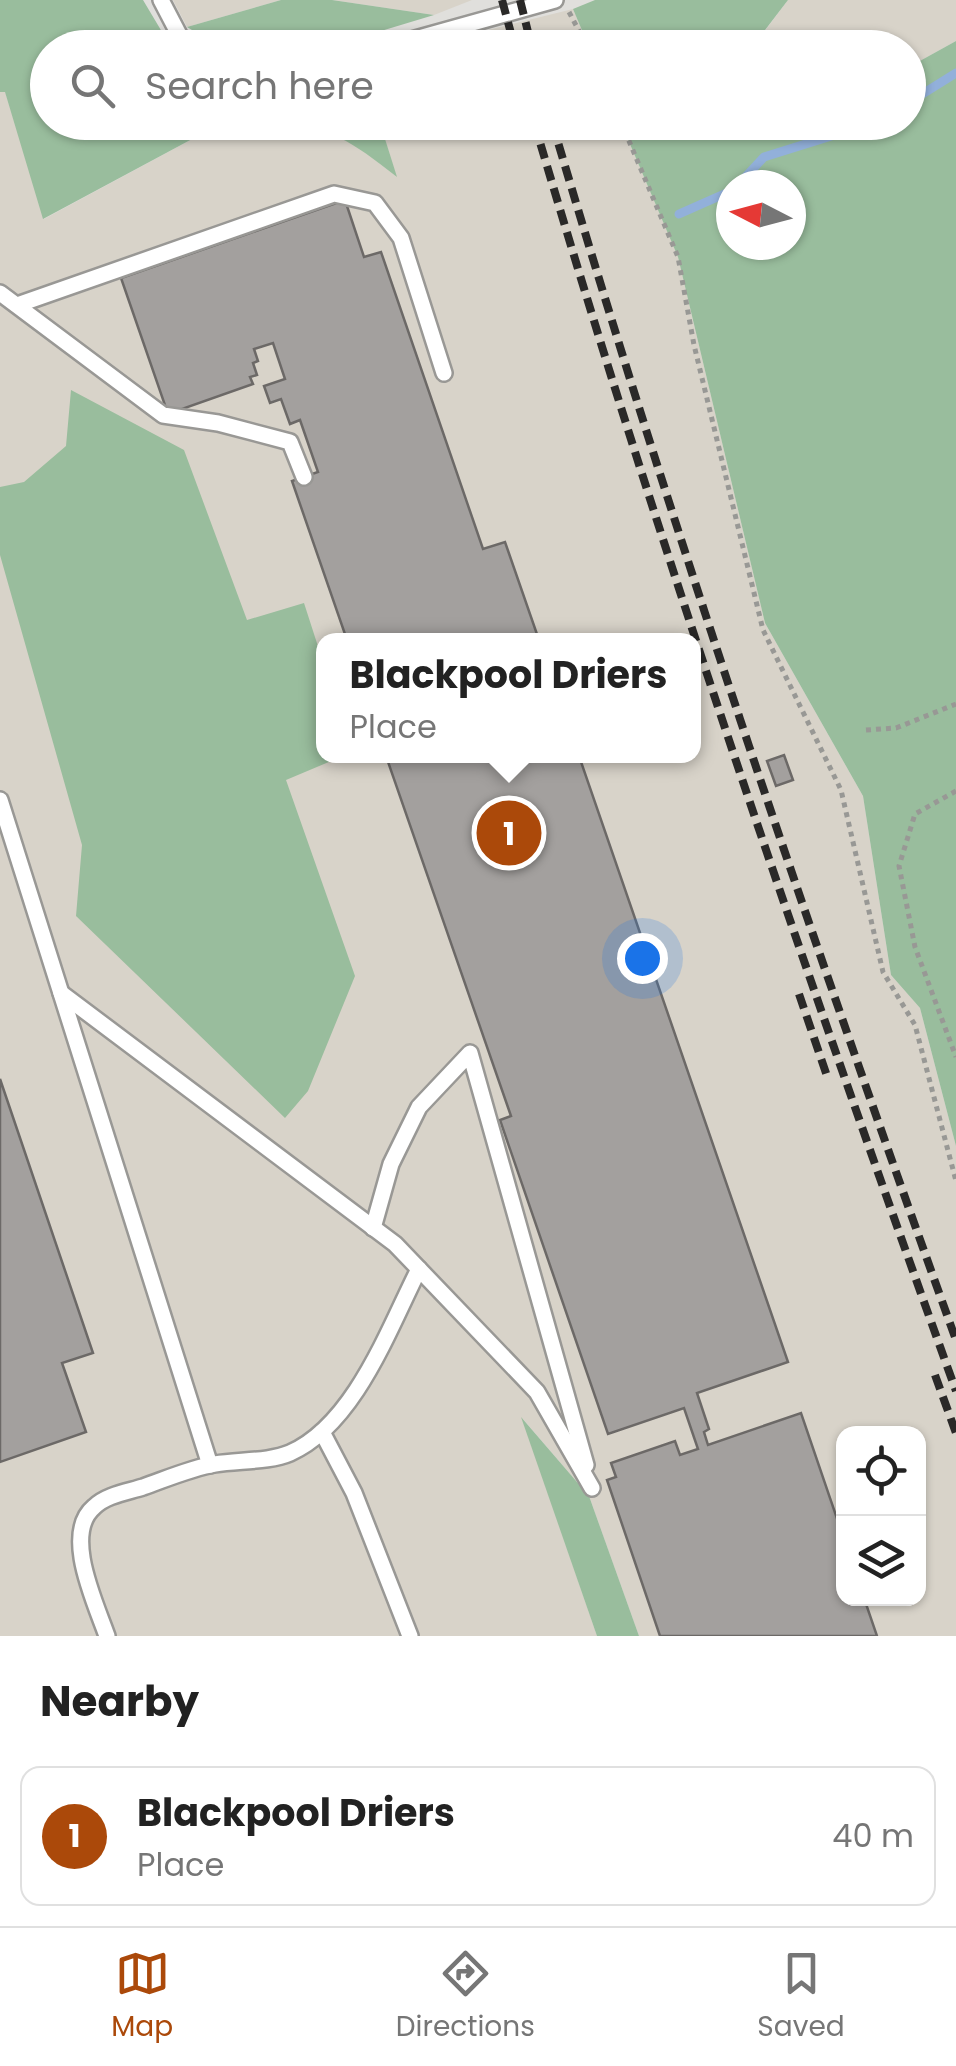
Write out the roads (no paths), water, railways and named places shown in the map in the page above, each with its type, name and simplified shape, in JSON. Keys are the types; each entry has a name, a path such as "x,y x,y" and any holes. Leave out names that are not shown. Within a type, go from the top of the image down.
{"lane":[{"path":"161,0 177,30"},
{"path":"448,30 555,0"},
{"path":"17,306 334,194 375,203 401,238 444,372"},
{"path":"0,293 163,414 218,422 290,442 304,477"},
{"path":"0,800 210,1465"},
{"path":"61,993 373,1228 420,1269 537,1392 592,1488 470,1052 419,1106 391,1164 373,1228"},
{"path":"107,1636 82,1555 80,1538 86,1515 112,1496 210,1465 289,1454 322,1432 362,1383 420,1269"},
{"path":"322,1432 354,1493 410,1636"}],"waterway":[{"path":"926,92 956,73"},
{"path":"752,170 764,157 818,140"},
{"path":"679,214 716,198"}],"railway":[{"path":"502,0 510,30"},
{"path":"520,0 528,30"},
{"path":"539,140 694,633"},
{"path":"557,140 745,734 956,1340"},
{"path":"701,653 956,1391"},
{"path":"799,994 828,1079"},
{"path":"935,1375 956,1433"}],"place":[{"name":"Blackpool Driers","path":"509,833"}]}
